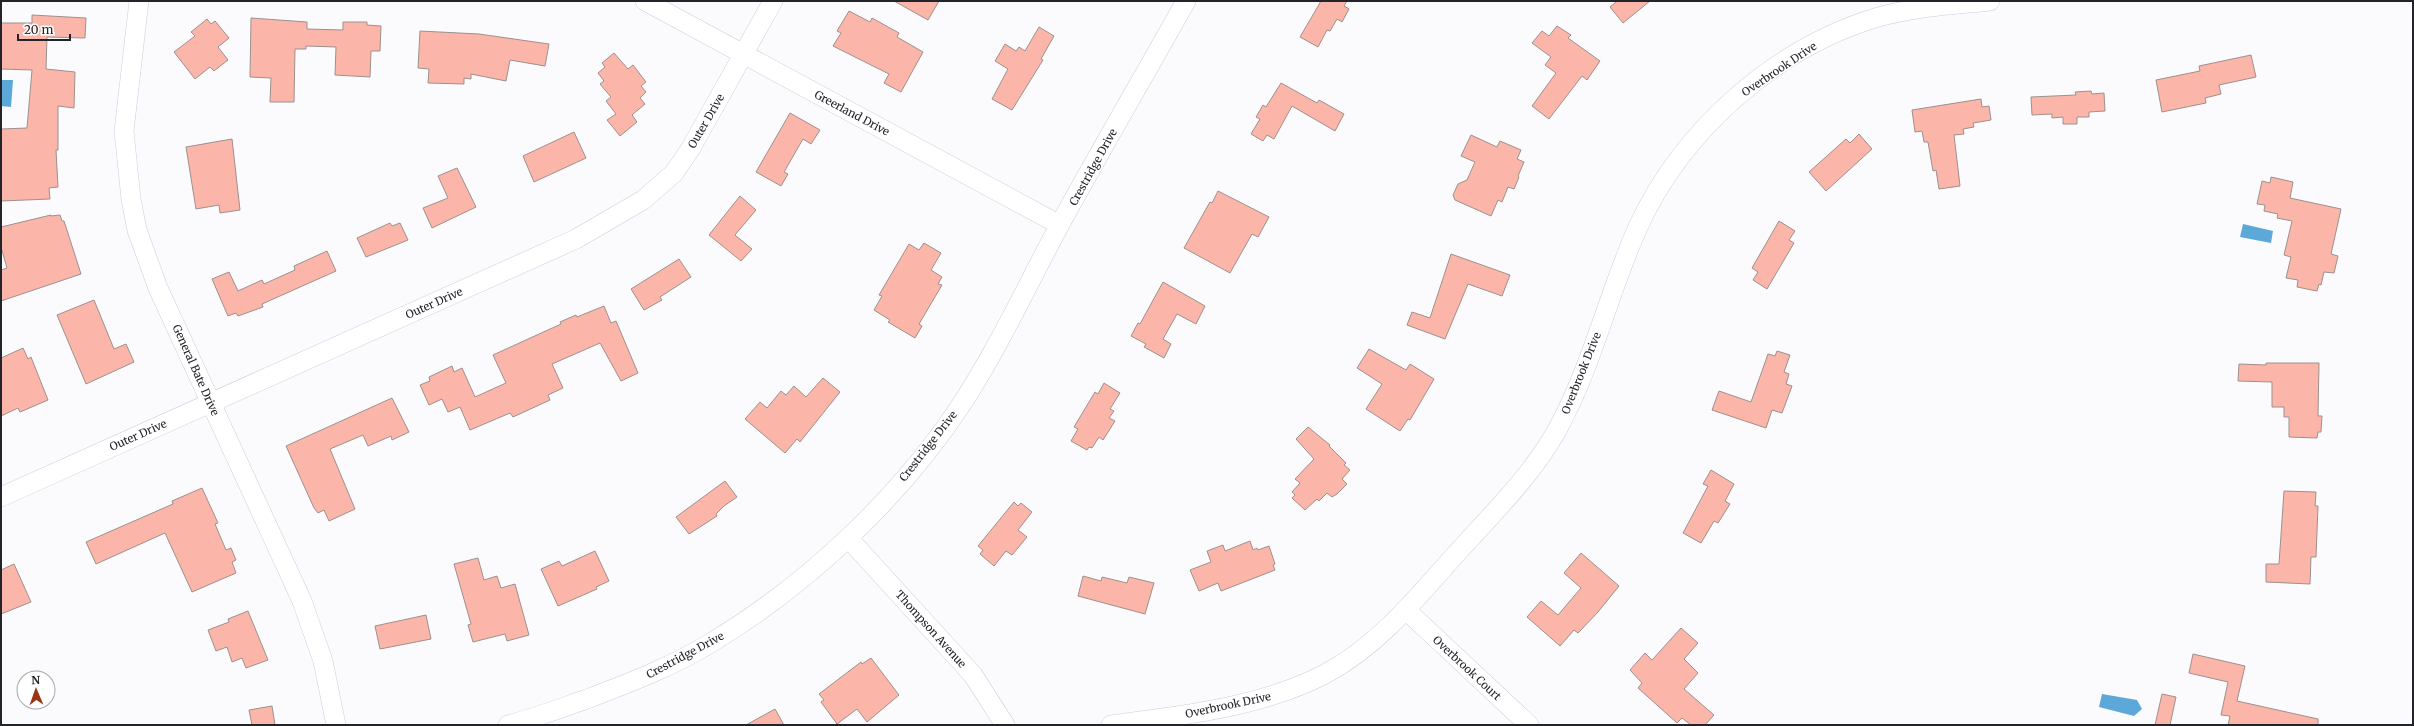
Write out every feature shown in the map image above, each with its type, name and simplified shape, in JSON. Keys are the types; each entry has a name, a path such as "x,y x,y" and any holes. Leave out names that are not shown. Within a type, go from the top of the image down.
{"street":[{"name":"General Bate Drive","path":"139,1 124,114 126,154 131,199 146,258 210,403 302,601 323,661 336,725"},
{"name":"Greerland Drive","path":"645,1 1060,225"},
{"name":"Outer Drive","path":"1,497 576,239 642,200 674,173 691,148 774,1"},
{"name":"Crestridge Drive","path":"508,725 553,711 648,676 708,645 764,608 849,539 904,477 964,401 998,344 1060,225 1186,1"},
{"name":"Overbrook Drive","path":"1111,725 1205,711 1257,701 1284,692 1347,661 1406,610 1509,495 1549,444 1576,391 1616,279 1644,215 1674,166 1707,126 1756,83 1826,38 1905,6 1990,1"},
{"name":"Thompson Avenue","path":"849,539 973,675 1005,725"},
{"name":"Overbrook Court","path":"1406,610 1529,725"}],"water":[{"path":"1,80 13,80 11,107 1,106"},
{"path":"2243,224 2273,231 2271,243 2240,237"},
{"path":"2102,694 2137,700 2142,709 2134,716 2099,707"}],"building":[{"path":"894,1 939,1 928,20"},
{"path":"1321,1 1347,1 1344,6 1349,9 1342,22 1337,19 1330,31 1327,30 1318,47 1300,37"},
{"path":"1617,1 1650,1 1623,23 1610,7"},
{"path":"849,11 870,22 872,18 899,33 897,37 923,52 901,92 884,83 889,74 833,46 841,33 837,31"},
{"path":"32,15 86,18 85,38 47,37 46,69 75,72 74,108 58,106 58,150 56,150 58,187 49,188 50,199 1,201 1,129 27,128 32,70 1,69 1,23 32,23"},
{"path":"251,18 307,22 307,29 343,30 343,22 367,22 367,25 381,26 380,51 371,51 370,77 335,75 336,47 306,46 306,49 295,49 294,102 270,102 271,78 250,77"},
{"path":"207,19 211,24 215,21 229,38 218,47 228,60 214,71 210,67 195,79 174,52 195,36 191,32"},
{"path":"1557,26 1571,35 1568,38 1600,61 1587,80 1582,76 1549,119 1532,106 1556,73 1545,65 1551,57 1532,43 1542,31 1549,36"},
{"path":"1039,27 1054,36 1041,59 1043,60 1012,110 992,99 1008,69 995,61 1005,44 1016,51 1019,47 1025,51"},
{"path":"420,31 479,34 549,44 545,66 510,60 506,81 471,74 471,79 464,78 464,84 428,83 429,69 418,68"},
{"path":"614,53 628,69 633,65 646,82 641,86 646,92 640,98 645,104 632,115 637,122 620,136 607,120 616,114 606,101 611,97 600,84 604,81 598,73 605,67 602,63"},
{"path":"2251,55 2256,77 2219,85 2221,94 2205,98 2206,103 2162,112 2156,80 2200,71 2199,66"},
{"path":"1281,83 1317,103 1319,100 1344,114 1335,131 1292,106 1274,139 1267,135 1263,141 1251,134 1260,119 1256,117 1263,105 1266,107"},
{"path":"2091,91 2092,94 2104,93 2105,111 2089,112 2089,117 2077,117 2077,124 2063,124 2063,117 2052,118 2052,114 2032,115 2031,97 2076,95 2075,92"},
{"path":"1981,99 1982,107 1989,106 1991,120 1973,123 1974,127 1963,129 1964,134 1954,135 1960,186 1939,189 1936,170 1933,171 1928,142 1924,142 1922,131 1915,132 1912,110"},
{"path":"790,113 820,130 811,144 803,139 784,172 788,174 781,186 756,172"},
{"path":"574,132 586,158 534,182 523,156"},
{"path":"1859,134 1872,149 1826,191 1809,172 1846,139 1850,143"},
{"path":"1471,135 1497,147 1500,141 1521,150 1517,159 1524,162 1514,189 1508,187 1502,202 1498,200 1491,216 1455,200 1453,195 1458,184 1467,180 1475,162 1461,156"},
{"path":"232,139 240,210 220,213 219,205 196,209 186,147"},
{"path":"457,168 476,207 432,228 423,208 448,198 438,176"},
{"path":"2271,177 2293,182 2290,198 2341,209 2331,254 2338,256 2334,273 2324,272 2321,285 2319,284 2317,291 2297,287 2298,280 2286,278 2291,257 2284,255 2292,221 2277,218 2278,214 2264,211 2265,205 2257,204 2262,181 2270,183"},
{"path":"1218,191 1269,217 1258,237 1252,234 1230,273 1184,248 1210,202 1212,203"},
{"path":"740,196 756,210 735,235 752,249 741,261 709,235"},
{"path":"51,215 60,215 62,221 64,221 81,274 1,301 1,270 7,268 1,247 1,227"},
{"path":"1779,221 1795,231 1789,240 1794,243 1767,289 1753,280 1758,272 1752,268"},
{"path":"390,223 392,226 400,223 408,240 366,257 357,238"},
{"path":"924,243 941,253 931,270 942,277 938,284 942,285 919,324 922,326 915,338 888,322 890,320 874,310 882,296 879,295 909,244 919,250"},
{"path":"327,251 336,271 262,304 263,307 238,316 236,313 228,316 212,279 229,272 238,291 262,280 264,284 295,270 294,266"},
{"path":"1451,254 1510,275 1502,296 1468,284 1445,339 1407,325 1412,312 1430,318"},
{"path":"679,259 691,277 660,297 662,300 644,310 631,289"},
{"path":"1163,282 1205,306 1196,324 1177,314 1163,339 1171,344 1164,358 1144,347 1146,344 1131,336 1138,323 1140,324"},
{"path":"94,300 114,349 126,344 134,362 86,384 57,315"},
{"path":"604,306 611,323 616,321 638,373 621,381 600,343 552,364 563,388 548,395 550,400 513,417 510,413 470,430 460,407 448,412 442,399 429,405 420,385 430,381 429,377 452,366 454,372 462,368 475,397 506,383 493,355 561,324 560,322"},
{"path":"23,348 28,359 31,357 48,400 20,412 18,408 1,416 1,358"},
{"path":"1369,349 1406,370 1410,364 1434,379 1410,420 1408,419 1400,431 1366,409 1382,384 1357,368"},
{"path":"1777,351 1790,355 1784,372 1789,374 1786,384 1792,386 1782,413 1772,410 1766,428 1712,410 1719,391 1751,402 1768,354 1775,356"},
{"path":"2266,363 2319,363 2318,416 2322,416 2321,432 2318,432 2317,438 2289,437 2289,417 2284,417 2284,407 2272,407 2272,382 2238,381 2239,364 2266,365"},
{"path":"823,378 840,392 800,442 797,439 785,453 745,419 760,402 767,408 781,391 786,395 794,386 806,397"},
{"path":"1104,383 1120,393 1110,409 1114,411 1109,418 1115,421 1103,440 1099,437 1092,448 1089,447 1087,450 1071,441 1078,429 1074,427 1095,392 1098,394"},
{"path":"392,398 409,432 392,440 391,436 368,446 363,435 330,449 355,509 329,521 324,510 318,513 314,508 286,446"},
{"path":"1308,427 1330,445 1329,446 1346,463 1344,465 1350,470 1342,479 1347,484 1337,494 1332,497 1327,493 1319,501 1317,499 1305,510 1292,498 1295,495 1292,492 1300,483 1295,479 1314,459 1296,439"},
{"path":"1711,470 1734,484 1725,501 1730,504 1718,523 1714,521 1701,543 1683,533 1708,486 1703,484"},
{"path":"725,481 737,497 724,506 716,514 717,516 689,534 676,517"},
{"path":"202,488 218,523 215,524 226,550 231,548 236,560 232,562 236,573 192,592 165,533 96,564 86,542 173,504 172,501"},
{"path":"2284,491 2316,492 2315,506 2318,506 2316,557 2311,557 2310,584 2266,582 2266,564 2279,564"},
{"path":"1014,502 1018,506 1021,503 1032,512 1018,530 1027,537 1012,555 1006,551 994,566 980,554 983,550 978,546"},
{"path":"1250,541 1253,550 1257,548 1258,550 1269,546 1275,564 1273,565 1275,570 1221,591 1218,583 1199,591 1190,570 1211,562 1207,551 1223,545 1225,551"},
{"path":"595,551 609,581 596,587 597,589 558,606 541,569 559,561 562,566"},
{"path":"1581,553 1619,586 1598,612 1578,633 1574,630 1560,646 1527,617 1541,601 1558,615 1581,588 1564,573"},
{"path":"478,558 484,580 497,576 501,588 515,584 529,635 507,641 505,634 473,642 468,625 471,624 454,564"},
{"path":"14,564 31,602 1,614 1,570"},
{"path":"1083,576 1101,581 1102,577 1127,583 1129,577 1154,583 1145,614 1078,596"},
{"path":"248,611 268,660 246,668 242,658 232,662 227,647 216,651 208,630 229,622 228,619"},
{"path":"426,615 431,639 380,649 375,626"},
{"path":"1681,628 1698,643 1684,659 1698,673 1684,689 1714,715 1705,725 1691,725 1682,718 1677,723 1638,688 1642,683 1630,670 1645,653 1652,660"},
{"path":"2193,654 2245,666 2237,701 2318,719 2318,725 2228,725 2230,716 2221,715 2228,682 2189,673"},
{"path":"871,658 899,695 867,722 857,709 837,724 821,702 824,700 819,694 861,662 862,664"},
{"path":"2162,694 2176,697 2170,725 2155,725"},
{"path":"272,706 275,725 252,725 249,710"},
{"path":"775,709 784,725 746,725"}]}
